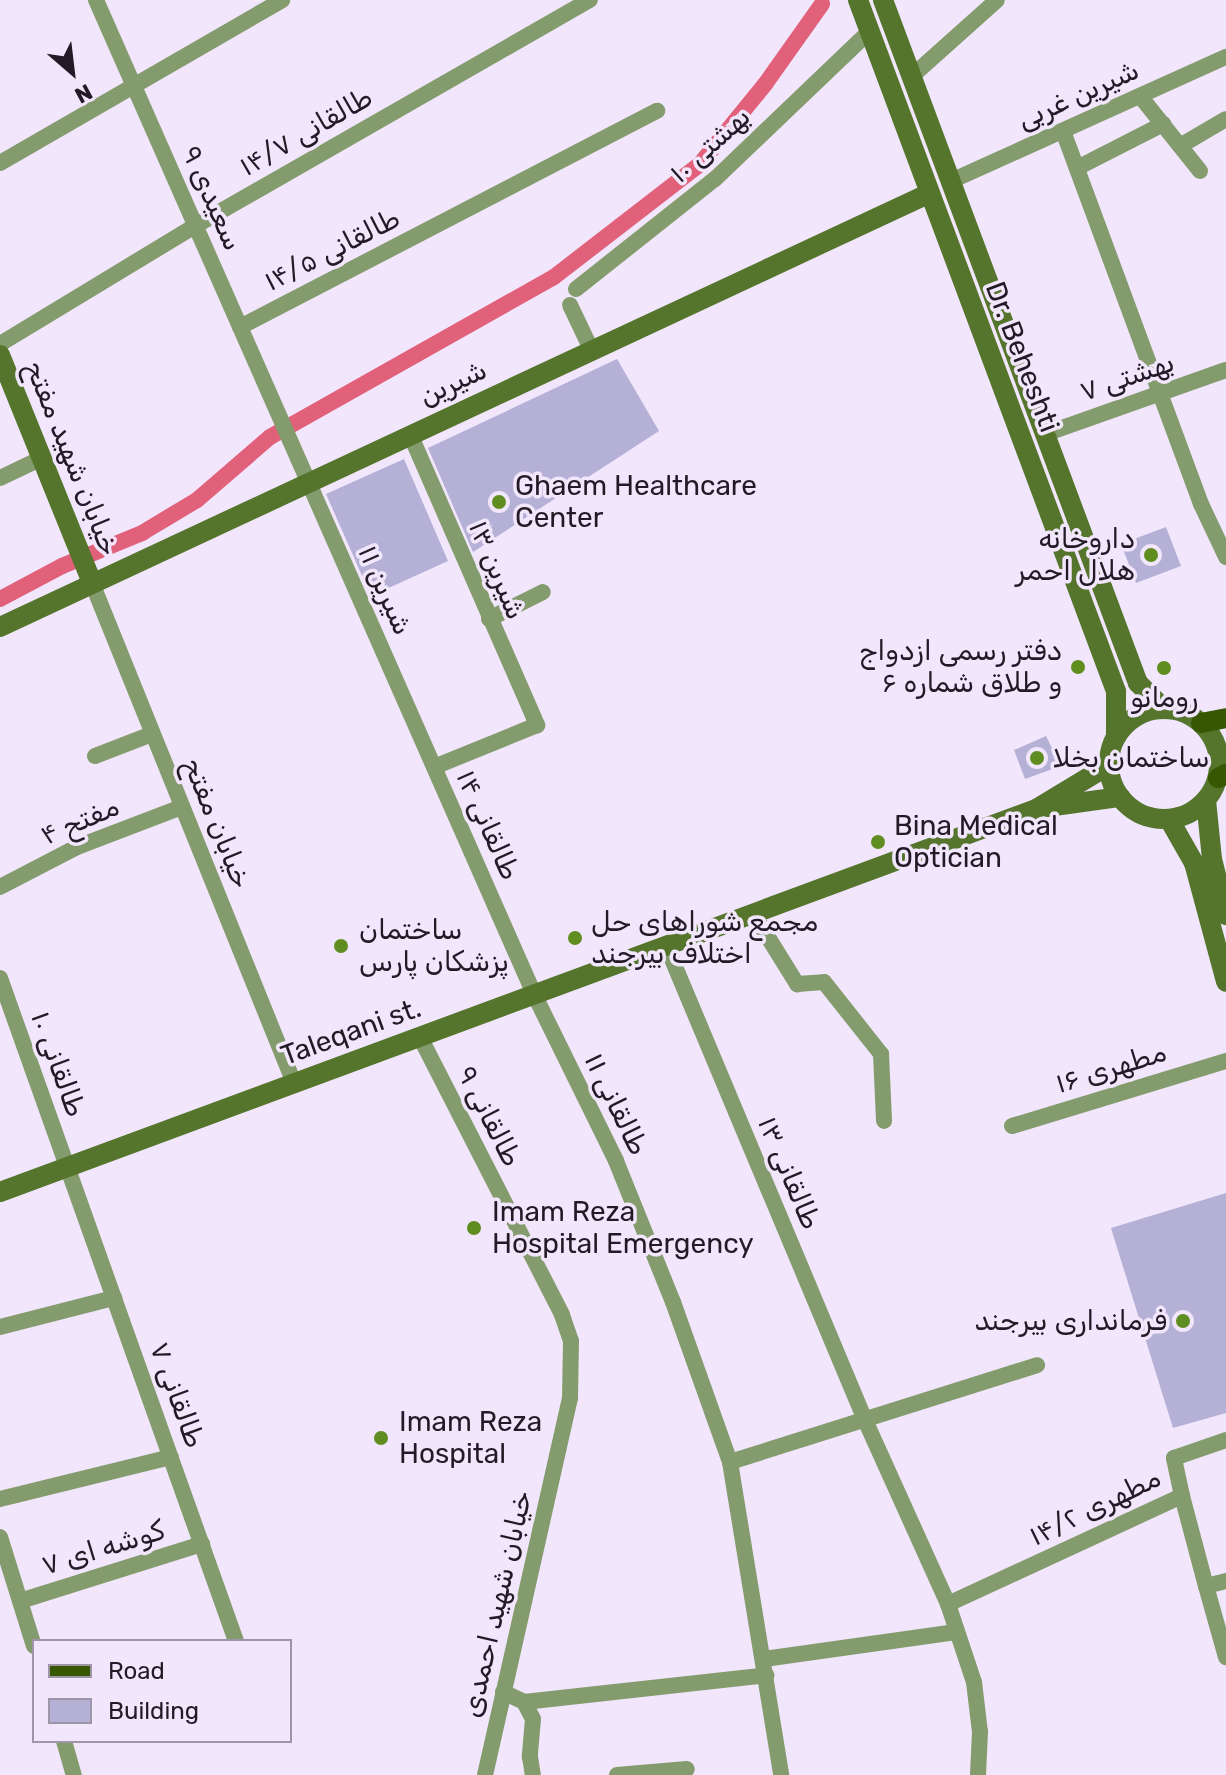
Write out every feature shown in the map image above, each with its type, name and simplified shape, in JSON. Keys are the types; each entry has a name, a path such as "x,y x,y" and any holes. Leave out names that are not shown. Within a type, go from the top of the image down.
{"main road":[{"name":"Dr. Beheshti","path":"858,0 1116,691 1116,737"},
{"name":"Dr. Beheshti","path":"883,0 1138,683 1164,709"},
{"name":"شیرین","path":"0,627 930,193"},
{"name":"خیابان شهید مفتح","path":"0,355 92,583"},
{"path":"1164,709 1190,715 1201,723 1218,748 1222,776 1206,800 1183,816 1169,819 1142,815 1120,797 1109,765 1116,737 1136,717 1164,709"},
{"path":"1201,723 1226,718"},
{"path":"1036,809 1109,765"},
{"path":"1036,809 1120,797"},
{"path":"1206,800 1212,859 1226,915"},
{"name":"Taleqani st.","path":"0,1192 1036,809"},
{"path":"1169,819 1194,863 1226,982"}],"street":[{"name":"سعیدی ۹","path":"96,0 294,449"},
{"path":"0,163 282,0"},
{"name":"طالقانی ۱۴/۷","path":"0,344 195,226 590,0"},
{"path":"911,77 997,0"},
{"name":"بهشتی ۱۰","path":"591,349 573,297 715,179 870,31"},
{"name":"شیرین غربی","path":"951,181 1226,57"},
{"path":"1140,96 1200,171"},
{"name":"طالقانی ۱۴/۵","path":"240,327 657,111"},
{"path":"1180,146 1226,119"},
{"path":"1077,168 1163,124"},
{"path":"1063,131 1201,504 1226,557"},
{"name":"بهشتی ۷","path":"1045,434 1226,370"},
{"name":"شیرین ۱۳","path":"410,434 537,725 434,767"},
{"name":"شیرین ۱۱","path":"294,449 414,720"},
{"path":"0,478 42,458"},
{"name":"خیابان مفتح","path":"92,583 294,1083"},
{"path":"489,619 543,592"},
{"name":"طالقانی ۱۴","path":"414,720 534,994"},
{"path":"95,756 152,734"},
{"name":"مفتح ۴","path":"0,887 77,847 182,807"},
{"path":"753,913 797,984 824,982 881,1054 884,1121"},
{"name":"طالقانی ۱۳","path":"666,945 865,1420 948,1604 974,1682 980,1732 978,1775"},
{"name":"طالقانی ۱۰","path":"0,978 68,1167"},
{"name":"طالقانی ۱۱","path":"534,994 619,1168 673,1302 730,1462 781,1775"},
{"name":"طالقانی ۹","path":"420,1037 562,1315 571,1341 570,1398"},
{"name":"مطهری ۱۶","path":"1012,1126 1226,1061"},
{"name":"طالقانی ۷","path":"68,1167 235,1639"},
{"path":"0,1327 114,1298"},
{"path":"730,1462 1037,1365"},
{"name":"خیابان شهید احمدی","path":"485,1775 570,1398"},
{"name":"مطهری ۱۴/۲","path":"948,1604 1182,1496 1174,1458 1226,1440"},
{"path":"0,1499 171,1457"},
{"path":"1182,1496 1226,1657"},
{"path":"0,1537 32,1640"},
{"name":"کوشه ای ۷","path":"20,1601 202,1544"},
{"path":"1206,1586 1226,1581"},
{"path":"503,1692 524,1702 765,1667 956,1632"},
{"path":"524,1702 533,1719 530,1757 533,1775"},
{"path":"65,1743 74,1775"},
{"path":"617,1775 687,1769"}],"building":[{"name":"Ghaem Healthcare Center","path":"617,359 659,431 473,552 428,448"},
{"path":"404,459 448,561 371,596 326,494"},
{"name":"داروخانه هلال احمر","path":"1166,527 1181,566 1136,583 1121,544"},
{"name":"ساختمان بخلا","path":"1046,736 1061,766 1025,779 1014,750"},
{"name":"فرمانداری بیرجند","path":"1226,1193 1226,1413 1173,1428 1111,1228"}],"waterway":[{"path":"0,599 62,566 142,533 197,500 270,437 554,277 700,164 766,83 822,4"}],"place":[{"name":"Ghaem Healthcare Center","path":"499,502"},
{"name":"داروخانه هلال احمر","path":"1151,555"},
{"name":"دفتر رسمی ازدواج و طلاق شماره ۶","path":"1078,667"},
{"name":"رومانو","path":"1164,668"},
{"name":"ساختمان بخلا","path":"1037,758"},
{"name":"Bina Medical Optician","path":"878,842"},
{"name":"مجمع شوراهای حل اختلاف بیرجند","path":"575,938"},
{"name":"ساختمان پزشکان پارس","path":"341,946"},
{"name":"Imam Reza Hospital Emergency","path":"474,1228"},
{"name":"فرمانداری بیرجند","path":"1183,1321"},
{"name":"Imam Reza Hospital","path":"381,1438"}]}
